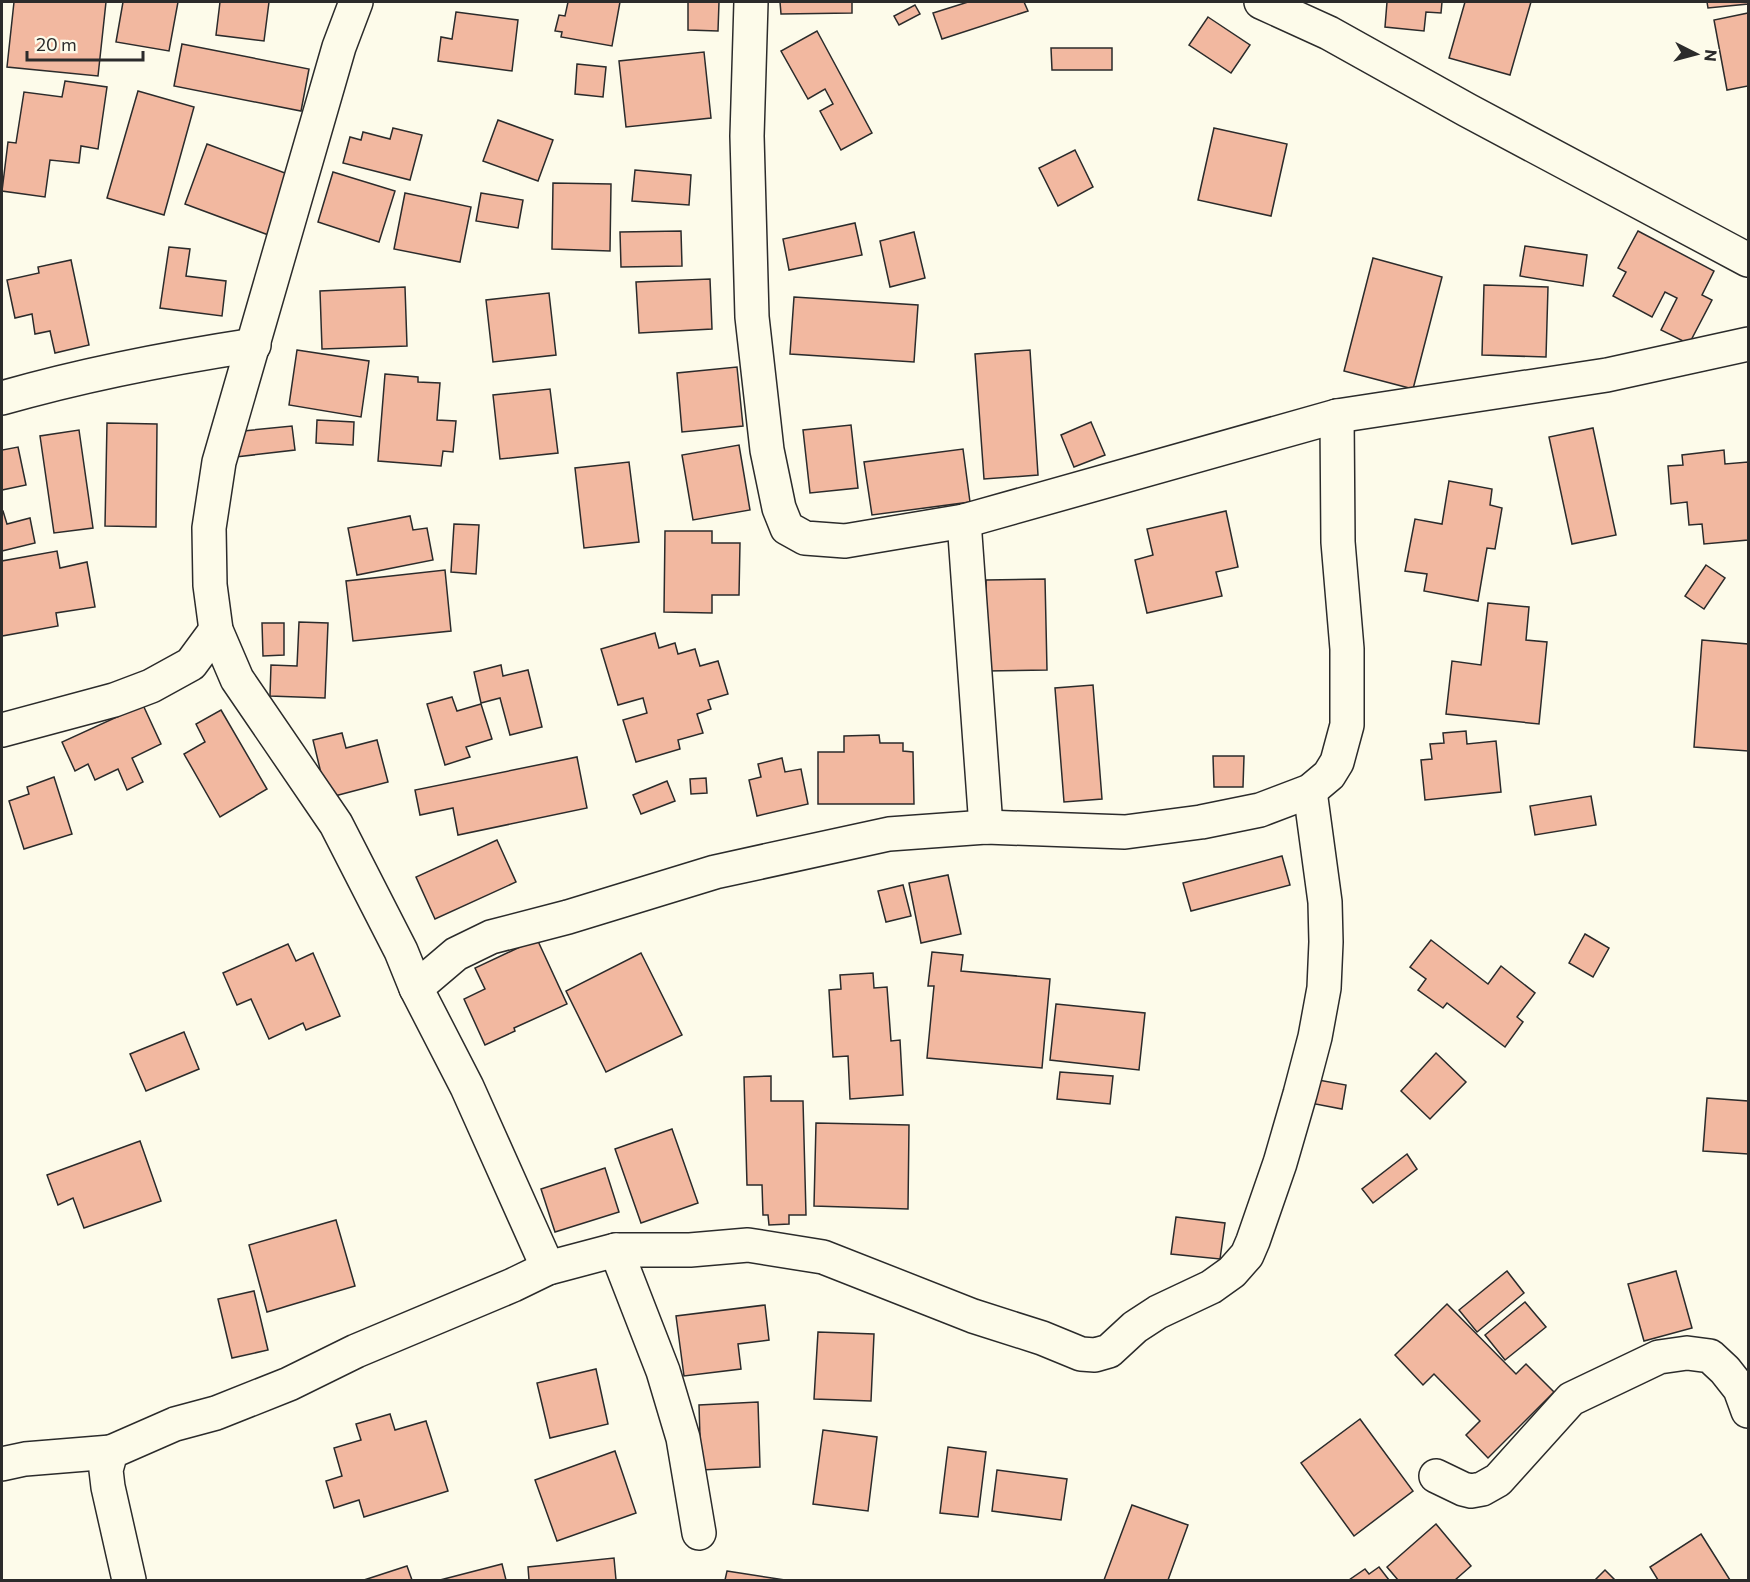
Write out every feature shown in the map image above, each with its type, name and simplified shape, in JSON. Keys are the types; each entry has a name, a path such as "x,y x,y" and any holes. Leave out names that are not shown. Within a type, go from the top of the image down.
{"street":[{"path":"356,2 339,47 219,462 209,528 210,585 216,630 237,679 336,824 467,1087 548,1268"},
{"path":"751,2 747,136 752,318 767,450 779,508 787,528 805,538 845,541 964,520 1337,416 1607,375 1749,344"},
{"path":"1261,2 1329,33 1467,110 1749,260"},
{"path":"2,398 62,380 160,360 254,345"},
{"path":"416,988 456,954 491,937 568,917 715,872 889,834 986,826 1125,832 1201,822 1260,810 1310,791 1329,776 1337,762 1347,725 1347,649 1338,542 1337,416"},
{"path":"964,520 986,826"},
{"path":"2,730 114,700 151,686 191,664 216,630"},
{"path":"2,1464 25,1459 111,1452 175,1424 216,1413 289,1384 356,1351 548,1268 616,1250 690,1250 748,1245 823,1257 991,1323 1042,1338 1081,1354 1095,1355 1109,1351 1136,1327 1158,1312 1211,1287 1232,1272 1247,1255 1253,1241 1280,1162 1315,1037 1324,988 1325,902 1310,791"},
{"path":"616,1250 663,1371 683,1438 699,1533"},
{"path":"1436,1476 1463,1489 1471,1491 1482,1489 1498,1480 1571,1399 1659,1358 1687,1353 1710,1356 1740,1389 1749,1411"},
{"path":"111,1452 106,1470 108,1487 129,1581"}],"building":[{"path":"14,2 106,2 98,76 7,67"},
{"path":"123,2 178,2 169,51 116,42"},
{"path":"220,2 269,2 264,41 216,35"},
{"path":"568,2 620,2 612,46 561,37 562,32 555,31 559,15 565,16"},
{"path":"688,2 719,2 718,31 688,30"},
{"path":"780,2 852,2 852,13 781,14"},
{"path":"968,2 1024,2 1028,11 942,39 933,13"},
{"path":"1387,2 1442,2 1441,13 1426,12 1424,31 1385,27"},
{"path":"1465,2 1531,2 1510,75 1449,58"},
{"path":"1707,2 1748,2 1748,4 1708,8"},
{"path":"915,5 920,14 899,25 894,16"},
{"path":"456,12 518,20 512,71 438,61 441,37 452,39"},
{"path":"1748,13 1748,86 1727,90 1714,20"},
{"path":"1208,17 1250,45 1231,73 1189,45"},
{"path":"817,31 872,133 841,150 820,111 833,104 825,89 808,99 781,51"},
{"path":"182,44 309,69 301,111 174,86"},
{"path":"1051,48 1112,48 1112,70 1052,70"},
{"path":"704,52 711,118 626,127 619,61"},
{"path":"577,64 606,67 603,97 575,94"},
{"path":"65,81 107,87 98,149 81,146 79,163 50,160 45,197 2,191 8,142 16,143 24,92 62,97"},
{"path":"138,91 194,107 164,215 107,198"},
{"path":"498,120 553,140 538,181 483,161"},
{"path":"393,128 422,135 410,180 343,163 350,137 361,140 363,132 390,139"},
{"path":"1214,128 1287,144 1271,216 1198,200"},
{"path":"207,144 293,176 271,236 185,204"},
{"path":"1075,150 1093,187 1058,206 1039,168"},
{"path":"635,170 691,175 689,205 632,201"},
{"path":"333,172 395,191 379,242 318,222"},
{"path":"553,183 611,184 610,251 552,249"},
{"path":"405,193 471,207 460,262 394,249"},
{"path":"481,193 523,200 518,228 476,221"},
{"path":"855,223 862,255 789,270 783,239"},
{"path":"681,231 682,266 621,267 620,232"},
{"path":"1638,231 1714,271 1702,295 1712,300 1689,344 1661,330 1677,298 1665,292 1652,317 1613,296 1626,272 1618,268"},
{"path":"914,232 925,278 890,287 880,241"},
{"path":"1525,246 1587,255 1583,286 1520,276"},
{"path":"169,247 190,249 186,276 226,281 222,316 160,308"},
{"path":"1373,258 1442,277 1413,389 1344,371"},
{"path":"71,260 89,345 55,353 50,331 35,334 32,314 15,318 7,280 39,273 38,267"},
{"path":"710,279 712,329 639,333 636,282"},
{"path":"1484,285 1548,287 1546,357 1482,355"},
{"path":"405,287 407,346 322,349 320,291"},
{"path":"549,293 556,355 493,362 486,300"},
{"path":"794,297 918,305 914,362 790,354"},
{"path":"297,350 369,361 361,417 289,405"},
{"path":"1030,350 1038,475 984,479 975,354"},
{"path":"737,367 743,426 682,432 677,373"},
{"path":"385,374 418,377 418,382 440,383 437,420 456,421 453,452 443,451 441,466 378,461"},
{"path":"550,389 558,453 500,459 493,395"},
{"path":"317,420 354,422 353,445 316,443"},
{"path":"1091,422 1105,455 1074,467 1061,435"},
{"path":"107,423 157,424 156,527 105,526"},
{"path":"851,425 858,488 810,493 803,430"},
{"path":"292,426 295,450 236,457 233,432"},
{"path":"1593,428 1616,535 1572,544 1549,437"},
{"path":"79,430 93,528 54,533 40,436"},
{"path":"739,445 750,510 693,520 682,455"},
{"path":"18,447 26,485 2,490 2,450"},
{"path":"963,449 970,502 872,515 864,462"},
{"path":"1724,450 1725,464 1748,462 1748,540 1704,544 1702,524 1689,525 1687,502 1671,504 1668,466 1683,465 1682,455"},
{"path":"629,462 639,542 584,548 575,468"},
{"path":"1449,481 1492,489 1490,505 1502,508 1495,549 1487,548 1478,601 1424,591 1427,574 1405,571 1415,519 1442,524"},
{"path":"2,511 7,524 30,518 35,543 2,551"},
{"path":"1226,511 1238,567 1216,572 1222,596 1147,613 1135,560 1153,555 1147,529"},
{"path":"410,516 413,530 427,528 433,560 357,575 348,528"},
{"path":"454,524 479,525 476,574 451,572"},
{"path":"665,531 712,531 712,543 740,543 739,595 712,595 712,613 664,612"},
{"path":"57,551 60,568 87,562 95,607 56,613 58,626 2,636 2,561"},
{"path":"1706,565 1725,578 1704,609 1685,596"},
{"path":"445,570 451,631 353,641 346,581"},
{"path":"1045,579 1047,670 987,671 986,580"},
{"path":"1488,603 1529,607 1526,640 1547,642 1539,724 1446,714 1452,661 1481,665"},
{"path":"299,622 328,623 325,698 270,696 271,665 297,666"},
{"path":"262,623 284,623 284,655 263,656"},
{"path":"655,633 659,648 675,643 678,654 695,649 700,666 718,661 728,694 708,700 711,709 697,714 703,733 678,740 680,749 636,762 623,720 647,713 643,698 618,705 601,649"},
{"path":"1702,640 1748,644 1748,751 1694,747"},
{"path":"501,665 503,676 528,670 542,727 510,735 500,698 481,703 474,672"},
{"path":"1093,685 1102,799 1064,802 1055,688"},
{"path":"452,697 457,711 481,704 492,739 466,747 470,757 445,765 427,704"},
{"path":"143,705 161,744 132,758 143,782 127,790 118,769 95,780 88,764 75,771 62,742"},
{"path":"221,710 267,789 220,817 184,754 205,742 196,724"},
{"path":"1466,731 1467,744 1496,741 1501,792 1425,800 1421,760 1432,759 1430,744 1444,743 1443,733"},
{"path":"342,733 346,748 377,740 388,782 327,798 313,740"},
{"path":"879,735 880,743 903,743 903,751 913,752 914,804 818,804 818,752 844,752 844,736"},
{"path":"1213,756 1244,756 1243,787 1214,787"},
{"path":"577,757 587,808 458,835 453,808 420,815 415,790"},
{"path":"782,758 785,772 801,769 808,804 757,816 749,780 761,777 758,764"},
{"path":"54,777 72,834 24,849 9,801 29,794 27,787"},
{"path":"706,778 707,793 691,794 690,779"},
{"path":"667,781 675,801 641,814 633,795"},
{"path":"1591,796 1596,825 1535,835 1530,806"},
{"path":"497,840 516,882 435,919 416,877"},
{"path":"1282,856 1290,885 1191,911 1183,883"},
{"path":"948,875 961,934 921,943 909,883"},
{"path":"903,885 911,916 886,922 878,891"},
{"path":"1585,934 1609,948 1593,977 1569,963"},
{"path":"537,939 567,1004 514,1028 515,1031 485,1045 464,999 485,989 475,968"},
{"path":"1431,940 1488,984 1501,966 1535,993 1517,1017 1523,1022 1505,1047 1447,1003 1443,1008 1418,990 1426,979 1410,967"},
{"path":"288,944 296,961 313,953 340,1016 306,1030 303,1023 269,1039 251,999 237,1005 223,973"},
{"path":"932,952 963,955 961,971 1050,979 1042,1068 927,1058 934,986 928,986"},
{"path":"641,953 682,1035 606,1072 566,991"},
{"path":"873,973 874,988 887,987 891,1041 900,1040 903,1095 850,1099 848,1056 833,1057 829,990 841,989 840,975"},
{"path":"1056,1004 1145,1013 1139,1070 1050,1060"},
{"path":"184,1032 199,1069 146,1091 130,1054"},
{"path":"1436,1053 1466,1082 1430,1119 1401,1091"},
{"path":"1060,1072 1113,1076 1110,1104 1057,1099"},
{"path":"771,1076 771,1101 803,1101 806,1215 789,1215 789,1224 769,1225 768,1215 763,1215 762,1185 747,1185 744,1077"},
{"path":"1313,1079 1346,1085 1342,1109 1310,1103"},
{"path":"1707,1098 1748,1101 1748,1154 1703,1151"},
{"path":"816,1123 909,1125 908,1209 814,1206"},
{"path":"672,1129 698,1203 641,1223 615,1149"},
{"path":"140,1141 161,1201 84,1228 73,1198 58,1205 47,1175"},
{"path":"1407,1154 1417,1169 1373,1203 1362,1189"},
{"path":"605,1168 619,1212 555,1232 541,1189"},
{"path":"1176,1217 1225,1223 1220,1259 1171,1254"},
{"path":"336,1220 355,1286 267,1312 249,1245"},
{"path":"1507,1271 1524,1293 1477,1332 1459,1310"},
{"path":"1676,1271 1692,1328 1644,1341 1628,1284"},
{"path":"254,1291 268,1350 232,1358 218,1299"},
{"path":"1525,1302 1546,1327 1505,1360 1485,1335"},
{"path":"1447,1304 1516,1374 1526,1364 1554,1392 1488,1458 1466,1435 1480,1421 1434,1374 1423,1385 1395,1355"},
{"path":"765,1305 769,1340 738,1344 741,1369 684,1376 676,1316"},
{"path":"818,1332 874,1334 871,1401 814,1399"},
{"path":"596,1369 608,1424 550,1438 537,1383"},
{"path":"758,1402 760,1467 701,1470 699,1405"},
{"path":"390,1414 395,1430 426,1421 448,1491 364,1517 359,1500 334,1508 326,1481 342,1476 334,1448 361,1440 356,1424"},
{"path":"1360,1419 1413,1491 1354,1536 1301,1463"},
{"path":"823,1430 877,1437 868,1511 813,1504"},
{"path":"948,1447 986,1452 978,1517 940,1513"},
{"path":"615,1451 636,1513 557,1541 535,1480"},
{"path":"997,1470 1067,1479 1061,1520 992,1511"},
{"path":"1132,1505 1188,1525 1168,1580 1104,1580"},
{"path":"1436,1524 1471,1566 1455,1580 1398,1580 1387,1567"},
{"path":"1701,1534 1730,1580 1658,1580 1650,1567"},
{"path":"614,1558 616,1580 529,1580 528,1567"},
{"path":"502,1564 506,1580 440,1580"},
{"path":"407,1566 412,1580 364,1580"},
{"path":"1379,1567 1389,1580 1349,1580 1365,1569 1369,1574"},
{"path":"1605,1570 1615,1580 1595,1580"},
{"path":"727,1571 785,1580 725,1580"}]}
